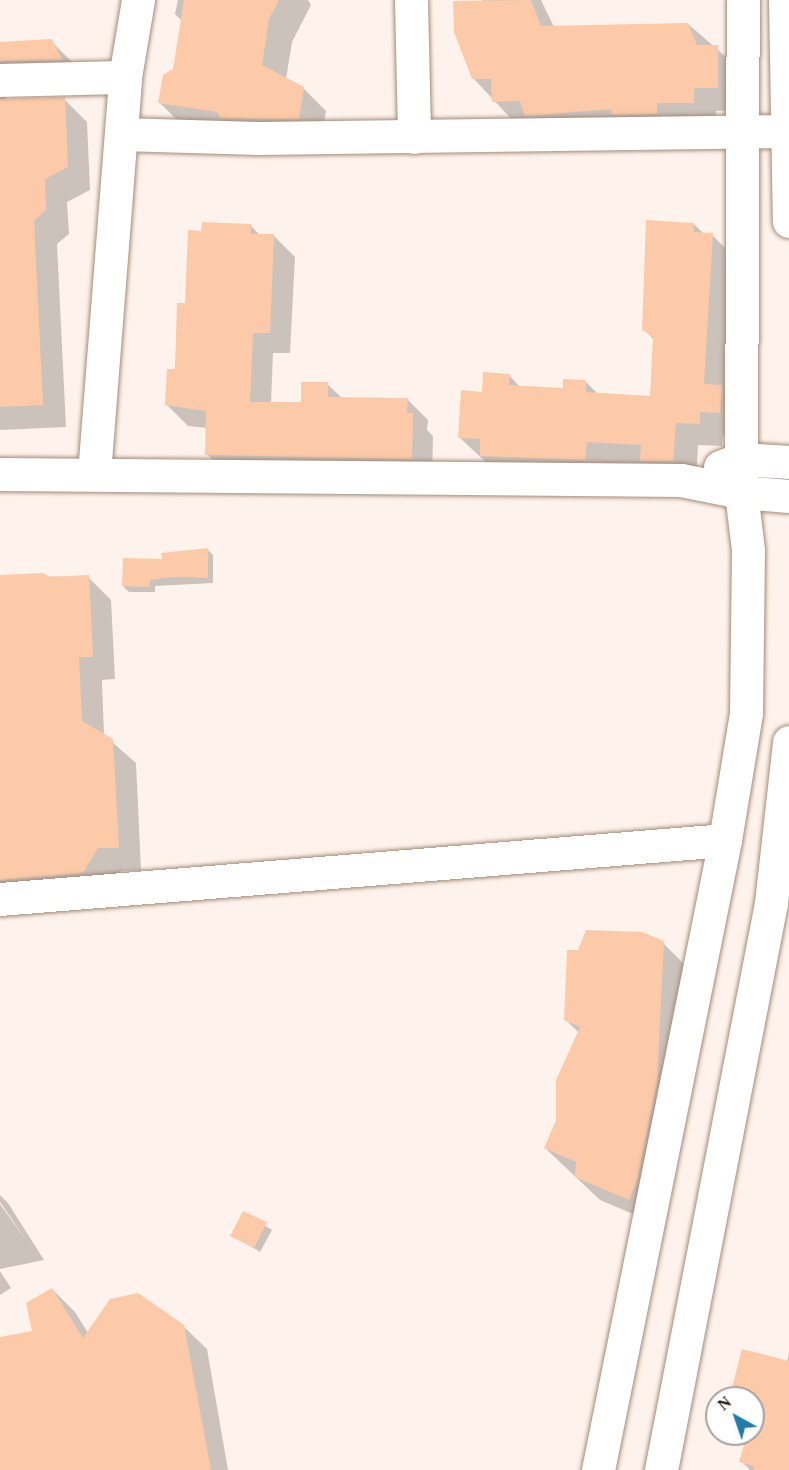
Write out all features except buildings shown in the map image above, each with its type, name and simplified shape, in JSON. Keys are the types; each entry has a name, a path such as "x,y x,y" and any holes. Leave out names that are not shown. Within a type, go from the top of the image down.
{"street":[{"path":"94,474 125,77 138,0"},
{"path":"411,0 414,137"},
{"path":"598,1470 725,840 746,713 748,550 741,492 743,0"},
{"path":"785,0 785,131 789,221"},
{"path":"0,80 125,77"},
{"path":"121,134 258,138 785,131"},
{"path":"681,480 741,459 789,462"},
{"path":"0,474 681,480 741,492 789,496"},
{"path":"661,1470 771,903 789,742"},
{"path":"0,899 582,848 725,840"}]}
